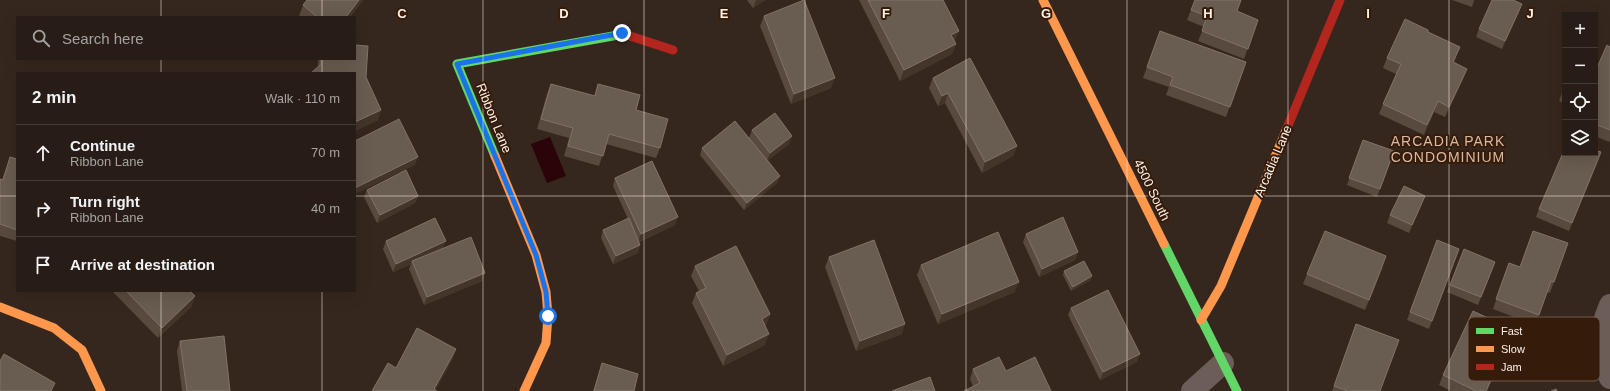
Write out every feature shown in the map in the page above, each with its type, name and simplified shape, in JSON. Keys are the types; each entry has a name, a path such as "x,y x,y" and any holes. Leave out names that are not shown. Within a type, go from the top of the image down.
{"street":[{"name":"4500 South","path":"1043,0 1237,391"},
{"name":"Arcadia Lane","path":"1201,320 1221,286 1340,0"},
{"name":"Ribbon Lane","path":"524,391 546,343 548,316 546,292 536,255 457,64 622,33 673,50"},
{"path":"1600,337 1610,306"},
{"path":"0,307 54,328 82,350 101,391"},
{"path":"1600,345 1606,371"},
{"path":"1192,391 1223,363"}],"shaded area":[{"path":"550,137 566,176 547,183 531,144"}],"building":[{"path":"307,0 359,0 347,16 316,16 303,5"},
{"path":"804,0 835,78 794,94 764,16"},
{"path":"868,0 943,0 959,31 951,35 956,44 904,70"},
{"path":"1195,0 1241,0 1237,11 1258,20 1248,49 1202,31 1207,16 1191,10"},
{"path":"1492,0 1513,0 1522,4 1505,41 1479,29"},
{"path":"1405,19 1460,47 1453,62 1467,69 1449,107 1438,101 1427,125 1383,104 1401,64 1387,58"},
{"path":"1160,31 1246,62 1230,107 1170,85 1173,77 1147,67"},
{"path":"356,45 368,46 366,77 381,110 356,122 356,72 312,72 321,64 321,60 356,60"},
{"path":"1607,45 1610,47 1610,130 1598,125 1598,65"},
{"path":"970,58 1017,146 985,162 948,93 942,96 933,78"},
{"path":"551,84 595,96 598,84 640,95 636,110 668,119 660,148 609,134 603,156 568,146 573,128 541,119"},
{"path":"775,113 792,136 770,153 752,130"},
{"path":"399,119 418,157 356,188 356,140"},
{"path":"735,121 780,176 747,203 702,148"},
{"path":"1363,140 1394,151 1380,189 1349,178"},
{"path":"1598,151 1601,152 1572,223 1539,209 1562,155 1598,156"},
{"path":"10,157 16,159 16,230 0,224 0,179 3,180"},
{"path":"652,161 678,217 641,234 615,178"},
{"path":"406,170 418,196 380,215 367,190"},
{"path":"1404,186 1425,196 1412,225 1390,215"},
{"path":"1063,217 1078,252 1042,269 1026,234"},
{"path":"435,218 446,241 396,264 386,241"},
{"path":"629,218 640,245 616,256 603,230"},
{"path":"1325,231 1386,256 1369,300 1307,274"},
{"path":"1533,231 1568,243 1554,282 1551,281 1539,315 1496,299 1509,263 1520,267"},
{"path":"998,232 1019,282 942,314 921,265"},
{"path":"471,237 485,273 427,297 412,261"},
{"path":"874,240 905,324 860,341 829,257"},
{"path":"1437,240 1459,249 1432,321 1410,312"},
{"path":"736,246 770,314 762,319 769,334 727,355 696,293 706,288 695,266"},
{"path":"1464,249 1495,262 1481,297 1450,285"},
{"path":"1084,261 1092,276 1073,287 1064,271"},
{"path":"1108,290 1140,354 1103,372 1071,308"},
{"path":"127,292 191,292 195,296 162,328"},
{"path":"1473,311 1486,317 1470,317"},
{"path":"1468,322 1468,381 1491,381 1486,391 1476,391 1443,375"},
{"path":"1356,324 1399,340 1380,391 1348,391 1334,386"},
{"path":"417,328 456,349 434,389 437,391 372,391 388,363 396,368"},
{"path":"224,336 230,391 187,391 180,341"},
{"path":"4,354 55,383 51,391 0,391 0,361"},
{"path":"999,357 1006,371 1035,357 1051,391 964,391 980,383 973,369"},
{"path":"602,363 638,374 634,391 594,391"},
{"path":"930,377 935,391 892,391"}],"traffic: fast":[{"path":"495,156 457,64 624,34"},
{"path":"1164,244 1237,391"}],"traffic: slow":[{"path":"1043,0 1164,244"},
{"path":"1201,320 1221,286 1287,128"},
{"path":"495,156 536,255 546,292 548,316 546,343 524,391"},
{"path":"0,307 54,328 82,350 101,391"}],"traffic: jam":[{"path":"1287,128 1340,0"},
{"path":"624,34 673,50"}],"district":[{"name":"ARCADIA PARK CONDOMINIUM","path":"1448,150"}],"route":[{"path":"548,316 546,292 536,255 457,64 622,33"}]}
